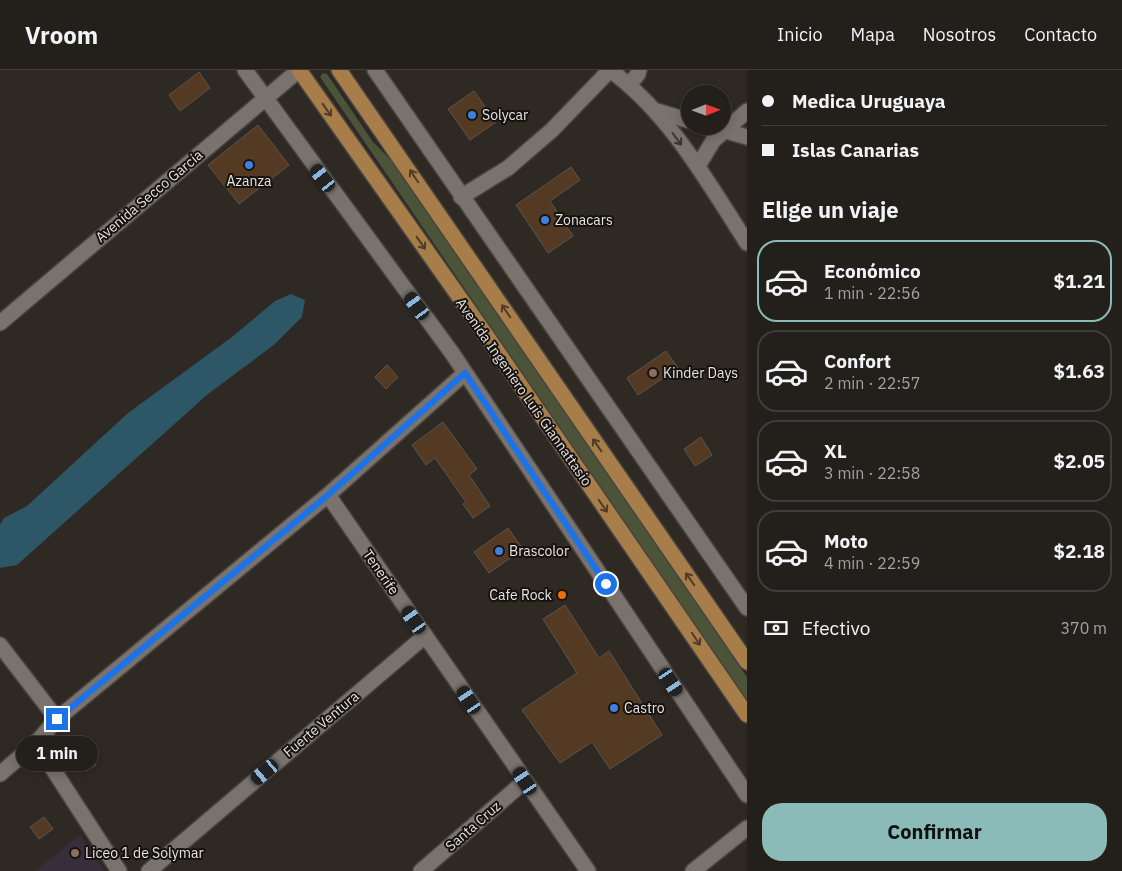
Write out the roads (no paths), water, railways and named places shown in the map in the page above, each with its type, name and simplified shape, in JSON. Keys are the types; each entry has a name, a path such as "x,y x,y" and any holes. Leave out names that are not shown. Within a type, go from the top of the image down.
{"main road":[{"name":"Avenida Ingeniero Luis Giannattasio","path":"299,70 484,332 747,715"},
{"path":"339,70 747,662"}],"street":[{"path":"245,70 465,373 747,795"},
{"name":"Avenida Secco García","path":"0,323 299,70"},
{"path":"375,70 747,608"},
{"path":"461,197 508,168 552,130 610,70 630,85 656,111 698,166 747,243"},
{"path":"630,85 638,74 638,70"},
{"path":"656,111 681,118"},
{"path":"731,125 747,111"},
{"path":"731,133 747,137"},
{"path":"698,166 708,147 720,135"},
{"path":"0,774 36,743 57,719 328,495 465,373"},
{"name":"Tenerife","path":"328,495 588,871"},
{"name":"Fuerte Ventura","path":"149,871 425,636"},
{"path":"0,645 57,719"},
{"path":"36,743 118,871"},
{"name":"Santa Cruz","path":"421,871 525,781"},
{"path":"693,871 747,828"}],"water":[{"path":"291,294 305,300 302,317 275,344 208,394 17,565 0,568 0,525 4,518 27,506 128,413 232,337 275,301"}],"place":[{"name":"Solycar","path":"472,115"},
{"name":"Azanza","path":"249,165"},
{"name":"Zonacars","path":"545,220"},
{"name":"Kinder Days","path":"653,373"},
{"name":"Brascolor","path":"499,551"},
{"name":"Cafe Rock","path":"562,595"},
{"name":"Castro","path":"614,708"},
{"name":"Liceo 1 de Solymar","path":"75,853"}]}
